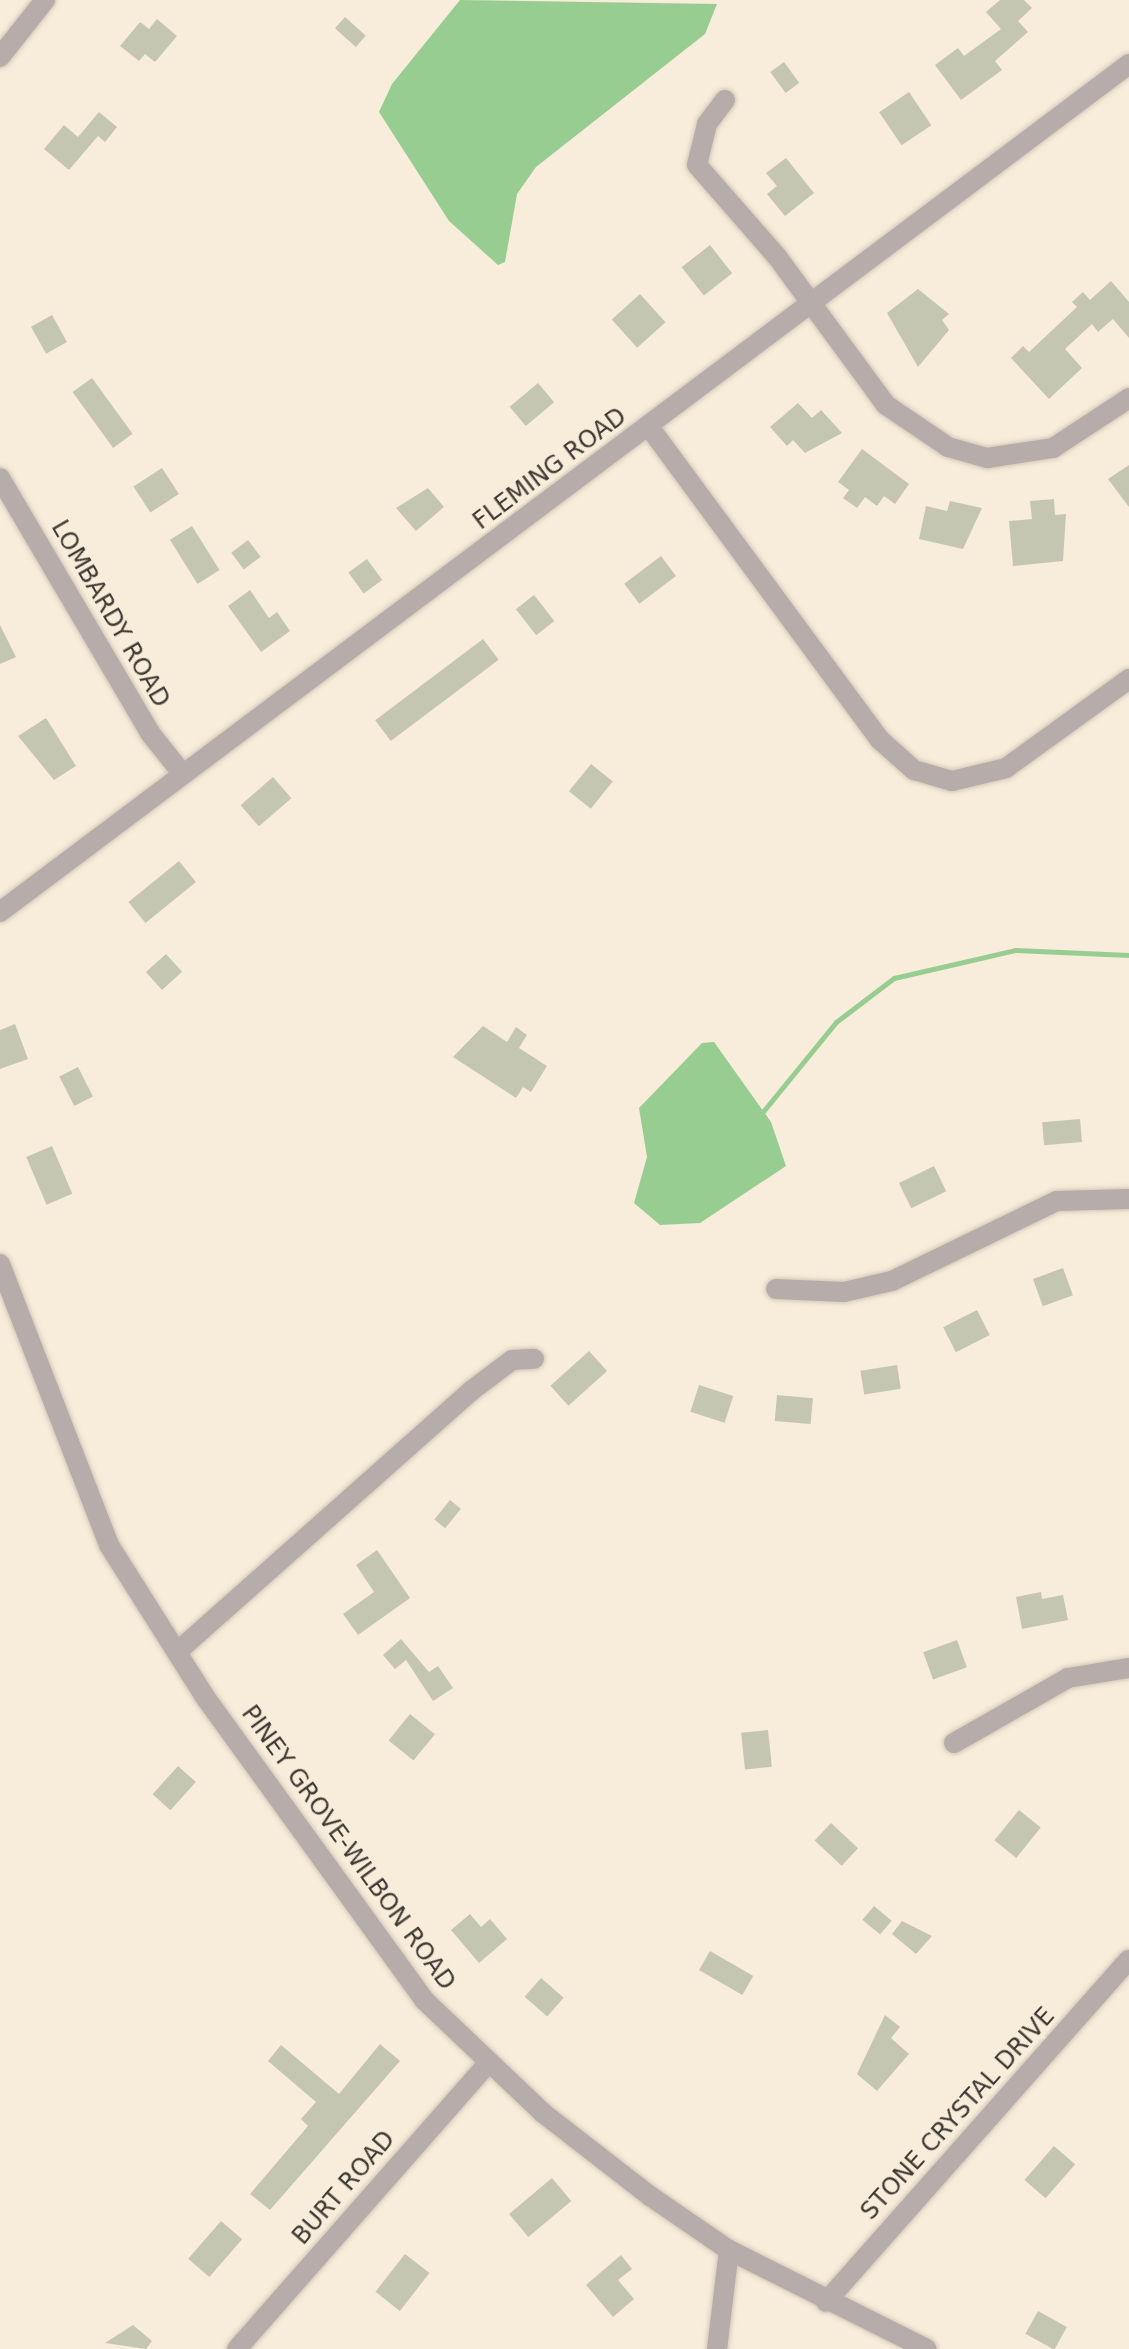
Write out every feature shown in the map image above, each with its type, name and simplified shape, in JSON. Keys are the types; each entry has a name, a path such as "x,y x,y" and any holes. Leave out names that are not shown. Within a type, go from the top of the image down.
{"street":[{"path":"0,57 45,0"},
{"name":"FLEMING ROAD","path":"0,912 181,772 650,428 1129,64"},
{"path":"725,100 707,124 697,165 813,304 886,405 948,447 987,458 1053,448 1129,398"},
{"path":"650,428 879,739 914,770 952,781 1006,768 1129,679"},
{"name":"LOMBARDY ROAD","path":"0,478 150,733 181,772"},
{"path":"776,1289 844,1292 892,1281 1057,1201 1129,1199"},
{"name":"PINEY GROVE-WILBON ROAD","path":"0,1264 109,1545 177,1652 424,2000 586,2147 729,2250 826,2302 927,2349"},
{"path":"177,1652 471,1391 512,1360 534,1359"},
{"path":"954,1743 1056,1683 1129,1668"},
{"name":"STONE CRYSTAL DRIVE","path":"826,2302 1129,1960"},
{"name":"BURT ROAD","path":"237,2349 489,2062"},
{"path":"717,2349 729,2250"}],"shaded area":[{"path":"460,0 717,4 705,34 536,167 517,194 505,262 498,265 449,221 379,112 392,84"},
{"path":"714,1042 771,1122 786,1166 700,1223 660,1225 634,1203 647,1157 639,1108 702,1043"}],"building":[{"path":"1000,0 1024,0 1032,8 1018,21 1028,32 995,61 1002,70 961,100 935,65 958,48 964,56 1001,29 986,12"},
{"path":"345,17 366,36 356,47 335,28"},
{"path":"157,19 177,36 155,62 145,54 139,61 120,46 140,22 149,29"},
{"path":"784,62 799,83 786,93 770,72"},
{"path":"909,92 931,125 902,145 879,112"},
{"path":"99,112 117,127 105,142 98,136 69,170 44,149 64,125 78,137"},
{"path":"786,158 814,193 785,216 767,194 777,186 766,173"},
{"path":"710,245 732,273 704,296 682,267"},
{"path":"1111,281 1129,302 1129,338 1113,319 1098,332 1092,324 1065,349 1082,368 1049,399 1011,358 1023,346 1029,352 1077,307 1072,302 1083,292 1090,300"},
{"path":"918,289 949,314 942,320 949,330 918,367 887,313"},
{"path":"640,294 665,322 637,348 612,319"},
{"path":"52,315 67,342 46,354 31,327"},
{"path":"92,378 133,434 113,448 73,392"},
{"path":"538,383 554,402 526,426 510,407"},
{"path":"798,403 812,418 821,410 842,433 805,453 793,440 787,446 770,427"},
{"path":"862,449 909,484 895,504 884,496 877,506 865,497 857,508 843,498 849,490 838,482"},
{"path":"1129,465 1129,507 1108,479"},
{"path":"162,468 179,494 150,513 133,487"},
{"path":"428,488 444,507 416,531 396,508"},
{"path":"1054,499 1055,515 1066,514 1063,561 1013,566 1009,521 1032,519 1030,501"},
{"path":"950,501 982,508 963,549 919,539 926,506 947,511"},
{"path":"192,526 220,570 198,584 170,540"},
{"path":"248,540 261,557 244,569 231,553"},
{"path":"661,556 676,576 639,604 624,584"},
{"path":"367,559 382,580 364,594 348,573"},
{"path":"250,590 269,618 277,612 290,631 261,652 228,606"},
{"path":"534,595 554,621 536,635 516,609"},
{"path":"0,625 16,657 0,664"},
{"path":"483,639 499,660 391,741 375,720"},
{"path":"46,718 76,766 54,780 18,736"},
{"path":"591,764 613,782 591,809 569,791"},
{"path":"273,777 291,798 259,826 241,805"},
{"path":"179,861 196,882 145,923 128,902"},
{"path":"166,954 182,972 162,990 146,972"},
{"path":"15,1024 28,1059 0,1069 0,1030"},
{"path":"483,1026 507,1042 516,1027 527,1035 519,1048 547,1066 531,1092 523,1087 516,1098 453,1057"},
{"path":"78,1067 93,1096 74,1106 59,1077"},
{"path":"1080,1119 1082,1142 1044,1145 1042,1122"},
{"path":"52,1146 72,1194 47,1205 26,1157"},
{"path":"934,1166 946,1191 911,1208 899,1183"},
{"path":"1063,1268 1073,1295 1043,1306 1033,1279"},
{"path":"977,1310 990,1335 956,1352 943,1327"},
{"path":"589,1351 607,1371 568,1406 550,1386"},
{"path":"897,1365 901,1389 864,1394 860,1371"},
{"path":"699,1385 733,1396 725,1423 690,1412"},
{"path":"777,1395 813,1398 811,1424 775,1421"},
{"path":"450,1500 461,1509 445,1528 434,1519"},
{"path":"377,1550 410,1598 358,1635 343,1614 374,1592 356,1565"},
{"path":"1041,1592 1042,1599 1063,1595 1068,1620 1022,1629 1016,1597"},
{"path":"401,1639 429,1672 438,1666 453,1688 433,1701 406,1660 395,1669 383,1655"},
{"path":"957,1640 967,1667 933,1680 923,1652"},
{"path":"410,1714 435,1734 413,1761 389,1740"},
{"path":"768,1730 772,1767 745,1770 741,1733"},
{"path":"178,1766 196,1782 170,1810 153,1794"},
{"path":"1019,1810 1041,1828 1016,1858 994,1840"},
{"path":"831,1823 858,1848 842,1866 815,1841"},
{"path":"874,1906 892,1921 880,1935 862,1920"},
{"path":"470,1914 481,1927 490,1919 507,1939 479,1963 451,1930"},
{"path":"902,1921 932,1936 916,1954 892,1934"},
{"path":"710,1951 753,1976 742,1995 699,1970"},
{"path":"541,1978 564,1998 547,2017 525,1997"},
{"path":"885,2015 900,2027 891,2038 909,2054 877,2091 857,2074"},
{"path":"380,2044 400,2061 270,2210 250,2194 308,2126 301,2119 316,2102 268,2061 281,2045 339,2094"},
{"path":"1054,2146 1075,2164 1046,2198 1024,2180"},
{"path":"552,2178 571,2201 528,2237 509,2214"},
{"path":"221,2221 242,2239 209,2277 188,2259"},
{"path":"405,2254 429,2273 400,2311 375,2292"},
{"path":"621,2255 632,2269 618,2280 634,2299 613,2317 586,2285"},
{"path":"1038,2311 1067,2327 1055,2349 1025,2334"},
{"path":"133,2325 152,2341 146,2349 105,2343"}],"waterway":[{"path":"761,1114 836,1022 894,978 1015,950 1129,955"}]}
